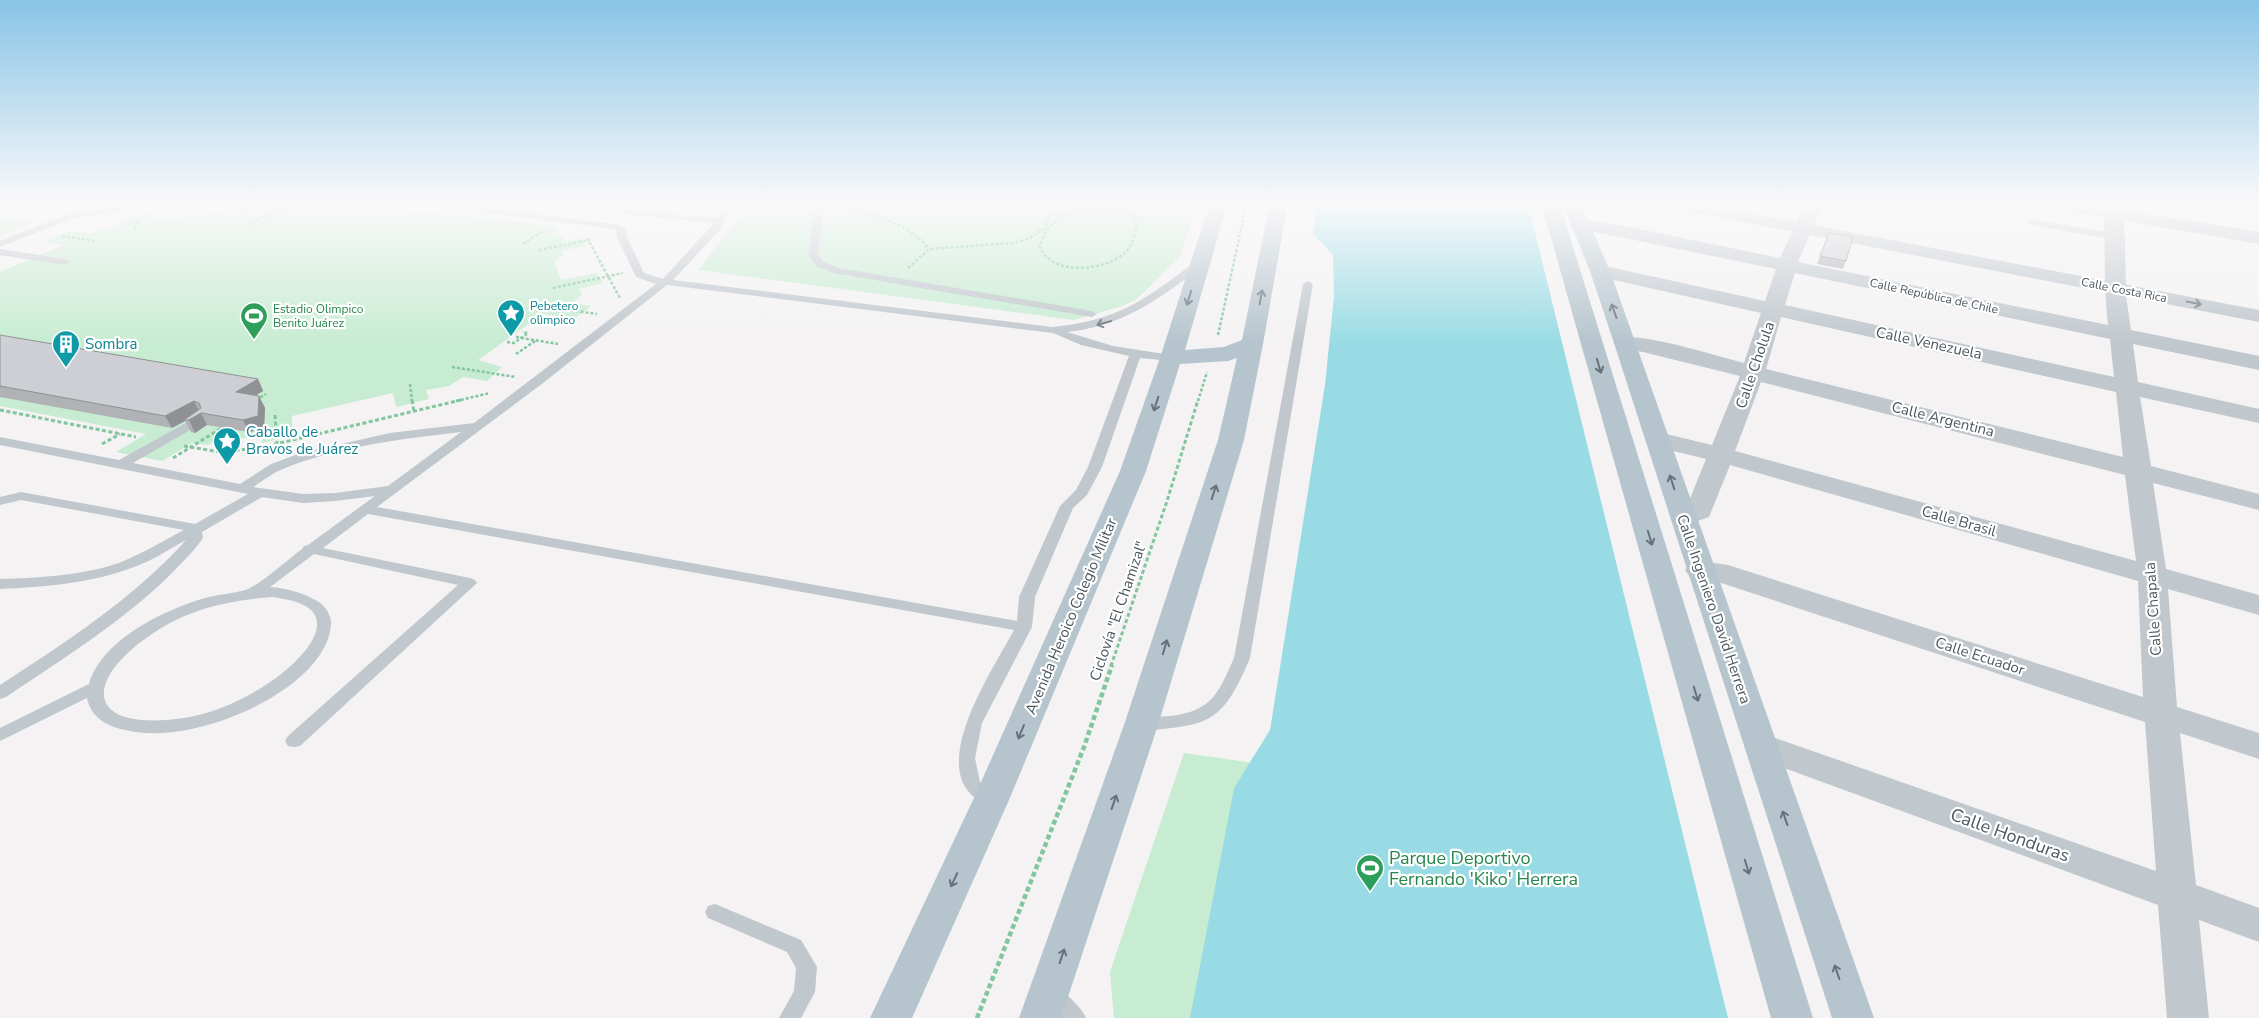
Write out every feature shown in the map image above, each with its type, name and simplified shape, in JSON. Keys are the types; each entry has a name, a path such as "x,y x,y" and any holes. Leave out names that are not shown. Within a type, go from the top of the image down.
{"main road":[{"name":"Avenida Heroico Colegio Militar","path":"891,1018 991,800 1133,471 1171,358 1204,250"},
{"path":"1044,1006 1141,725 1230,440 1271,250"},
{"path":"1564,250 1792,1018"},
{"name":"Calle Ingeniero David Herrera","path":"1591,250 1625,343 1700,570 1853,1018"},
{"path":"1171,358 1212,357 1228,354 1252,344"}],"street":[{"name":"Calle República de Chile","path":"1708,250 2259,363"},
{"name":"Calle Cholula","path":"1684,518 1699,512 1754,372 1794,250"},
{"name":"Calle Costa Rica","path":"1914,250 2259,316"},
{"name":"Calle Chapala","path":"2114,250 2115,288 2152,575 2161,713 2188,1018"},
{"name":"Calle Venezuela","path":"1600,271 2259,416"},
{"name":"Calle Argentina","path":"1625,343 1642,345 1754,372 2259,502"},
{"name":"Calle Brasil","path":"1658,440 1722,455 2259,605"},
{"name":"Calle Ecuador","path":"1700,570 1718,572 2259,746"},
{"name":"Calle Honduras","path":"1761,746 2259,925"}],"lane":[{"path":"627,250 636,270 644,278 1053,330 1082,340 1136,354 1171,358"},
{"path":"253,593 309,549 478,426 581,348 665,282 695,250"},
{"path":"814,250 813,255 820,264 837,271 1092,314"},
{"path":"0,252 65,262"},
{"path":"1053,330 1086,327 1115,320 1148,302 1199,264"},
{"path":"1141,725 1194,720 1212,711 1230,688 1242,658 1308,284"},
{"path":"991,800 972,785 966,758 974,723 1024,627 1028,597 1067,506 1082,492 1095,467 1136,354"},
{"path":"122,464 200,419"},
{"path":"242,488 276,467 306,456 361,442 478,426"},
{"path":"0,441 242,488 259,493 312,500 389,490"},
{"path":"0,584 28,583 99,573 130,564 195,530 259,493"},
{"path":"0,501 21,496 189,527 195,530"},
{"path":"365,509 1024,627"},
{"path":"0,693 78,641 146,587 186,550 196,538 195,530"},
{"path":"294,740 470,583 309,549"},
{"path":"253,593 290,594 305,598 316,605 322,614 325,625 322,637 309,658 287,679 244,704 202,719 169,726 146,727 119,722 100,711 95,700 96,687 100,674 111,660 143,632 193,607 231,596 253,593"},
{"path":"0,735 96,687"},
{"path":"715,912 794,946 807,966 804,992 790,1018"},
{"path":"1044,1006 1076,1018"}],"path":[{"path":"592,319 620,298 595,250"},
{"path":"894,282 928,250"},
{"path":"1042,250 1046,257 1057,264 1072,267 1091,267 1105,264 1126,253 1128,250"},
{"name":"Ciclovía \"El Chamizal\"","path":"977,1018 1084,747 1167,501 1212,357 1221,325 1237,250"},
{"path":"553,288 636,270"},
{"path":"541,306 620,317"},
{"path":"507,342 514,343 528,333 522,332"},
{"path":"516,337 581,348"},
{"path":"550,349 564,339"},
{"path":"516,354 535,340"},
{"path":"452,367 539,380"},
{"path":"506,381 520,371"},
{"path":"410,384 414,412"},
{"path":"190,448 220,452 259,448 487,396 494,391"},
{"path":"249,404 266,394"},
{"path":"0,410 139,437"},
{"path":"275,415 276,467"},
{"path":"154,471 228,424"}],"green space":[{"name":"Estadio Olimpico Benito Juárez","path":"52,250 569,250 562,251 563,256 554,261 561,280 597,273 603,283 579,289 582,295 572,303 591,306 574,319 543,314 478,360 502,367 487,381 463,377 449,386 426,390 429,399 396,407 393,393 292,416 292,436 262,443 261,434 231,441 218,439 208,445 192,443 162,461 116,452 146,434 0,406 0,272"},
{"path":"714,250 1182,250 1180,256 1137,299 1125,305 1074,320 698,270"},
{"name":"Parque Deportivo Fernando 'Kiko' Herrera","path":"1184,753 1590,811 1624,1018 1114,1018 1110,972"}],"water":[{"path":"1328,250 1539,250 1728,1018 1190,1018 1234,788 1270,730 1325,385 1334,296 1333,255"}],"building":[{"path":"1823,250 1849,250 1846,261 1820,256"},
{"name":"Sombra","path":"0,335 258,379 236,392 259,396 258,416 243,420 201,413 189,420 184,420 201,408 199,403 194,401 165,416 0,386"}],"place":[{"name":"Pebetero olìmpico","path":"511,337"},
{"name":"Estadio Olimpico Benito Juárez","path":"254,340"},
{"name":"Sombra","path":"66,368"},
{"name":"Caballo de Bravos de Juárez","path":"227,465"},
{"name":"Parque Deportivo Fernando 'Kiko' Herrera","path":"1370,892"}]}
